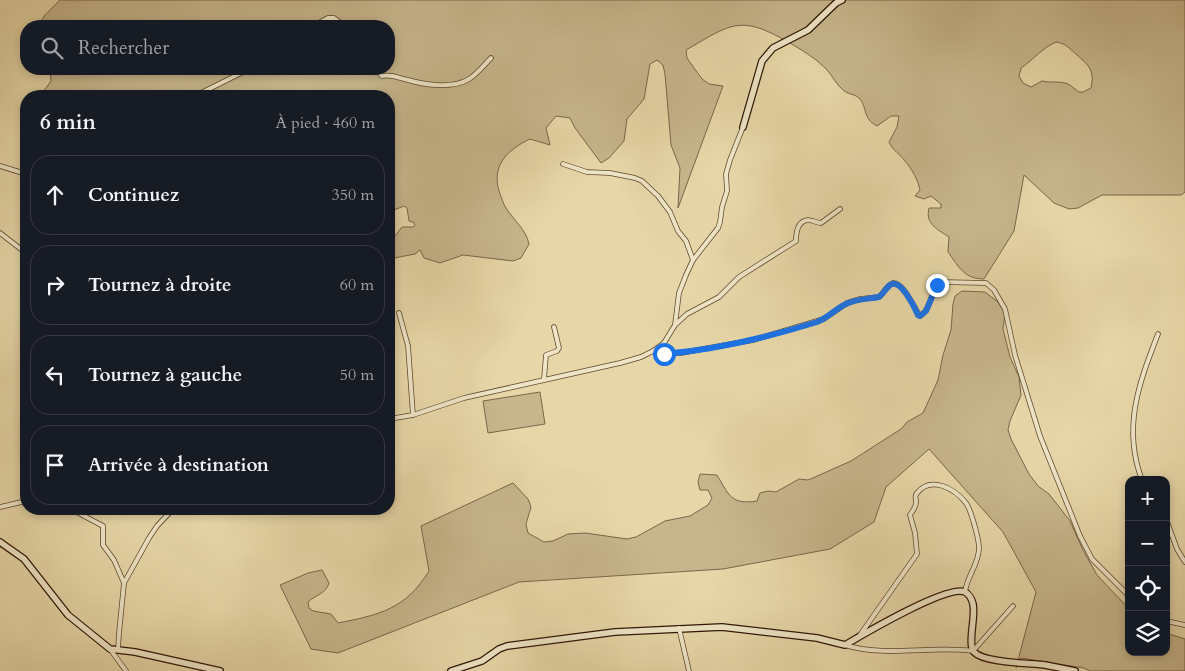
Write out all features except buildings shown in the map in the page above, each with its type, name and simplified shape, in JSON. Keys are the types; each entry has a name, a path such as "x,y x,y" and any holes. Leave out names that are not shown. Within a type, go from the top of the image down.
{"street":[{"path":"675,325 679,293 686,275 693,260 718,228 727,191 726,174 743,127 762,62 773,48 808,30 836,3 842,0"},
{"path":"324,20 334,18 336,20"},
{"path":"381,75 395,75 408,80 430,84 459,83 472,77 492,58"},
{"path":"207,90 237,75"},
{"path":"563,164 587,172 610,173 642,181 658,196 670,212 678,231 686,241 693,260"},
{"path":"0,166 20,172"},
{"path":"395,418 413,415 464,398 641,357 664,343 675,325 687,314 719,297 739,277 792,245 796,241 796,232 802,222 808,220 821,223 840,209"},
{"path":"0,233 20,248"},
{"path":"653,351 664,354 682,353 753,340 817,322 847,303 860,299 879,297 890,284 894,283 905,292 920,316 926,311 937,285 942,282 986,283 994,290 1005,309 1015,355 1040,436 1080,536 1092,559 1125,592"},
{"path":"399,312 408,346 413,415"},
{"path":"544,379 546,355 556,351 558,348 554,327"},
{"path":"1141,476 1134,456 1133,422 1138,394 1158,334"},
{"path":"860,636 917,554 916,533 910,515 916,504 915,496 917,493 932,484 946,488 956,494 970,510 979,550 976,564 966,585 965,592"},
{"path":"0,507 20,502"},
{"path":"82,515 103,526 103,545 114,560 124,583"},
{"path":"118,649 124,583 149,538 167,515"},
{"path":"1167,521 1185,562"},
{"path":"0,542 24,559 68,615 110,649 126,671"},
{"path":"845,645 914,606 958,591 965,592 970,597 973,605 974,616 971,645 977,655 1075,671"},
{"path":"973,651 1013,606"},
{"path":"1170,622 1185,625"},
{"path":"451,671 482,661 499,648 507,646 605,633 680,628 722,627 817,638 867,651 890,652 952,648 973,651"},
{"path":"680,628 689,671"},
{"path":"110,649 118,649 220,671"}],"shaded area":[{"path":"60,0 1185,0 1185,192 1181,195 1102,195 1078,208 1069,209 1054,203 1024,175 1014,231 984,279 971,277 959,267 948,252 949,237 930,222 929,208 941,208 941,204 931,196 924,199 915,196 920,190 916,179 908,164 892,148 889,142 897,127 899,116 891,116 877,126 869,120 864,105 859,98 844,91 828,71 809,55 772,33 746,25 725,29 686,50 687,58 702,79 709,84 723,86 678,208 680,168 671,145 665,74 663,65 657,60 650,64 644,99 627,119 624,141 609,158 601,163 575,128 570,118 556,116 546,128 550,145 530,139 514,148 503,160 497,175 500,194 509,213 523,229 529,244 521,258 513,261 463,255 440,263 424,258 420,250 415,254 395,258 395,236 402,227 413,227 415,225 409,221 407,208 404,206 395,210 395,90 44,90 51,81 50,75 395,75 395,20 42,20","holes":["1056,42 1064,45 1090,68 1092,76 1091,88 1079,92 1065,83 1042,81 1031,87 1023,83 1019,76 1021,68 1046,47"]},
{"path":"962,291 985,292 998,302 1005,313 1003,329 1010,357 1019,377 1021,395 1010,421 1008,430 1011,439 1029,474 1038,486 1049,494 1070,521 1097,575 1125,605 1125,656 1170,656 1170,634 1185,639 1185,671 1090,671 1084,668 1021,658 1016,668 1036,592 1003,532 929,449 886,487 874,522 830,549 723,569 519,582 338,653 311,649 280,585 308,573 322,570 329,583 328,587 308,602 309,608 313,611 331,614 338,623 379,613 401,602 411,594 429,571 421,526 513,483 528,499 531,507 526,524 528,533 544,542 553,541 568,534 585,533 627,539 636,537 665,521 690,516 708,505 712,498 708,490 700,490 698,482 700,474 717,475 732,497 736,500 748,502 757,501 760,493 776,492 799,479 808,480 851,461 923,413 938,380 951,330 955,296"},
{"path":"540,392 545,424 488,433 483,401"}],"route":[{"path":"664,354 682,353 753,340 817,322 847,303 881,296 890,284 894,283 905,292 920,316 926,311 937,285"}]}
